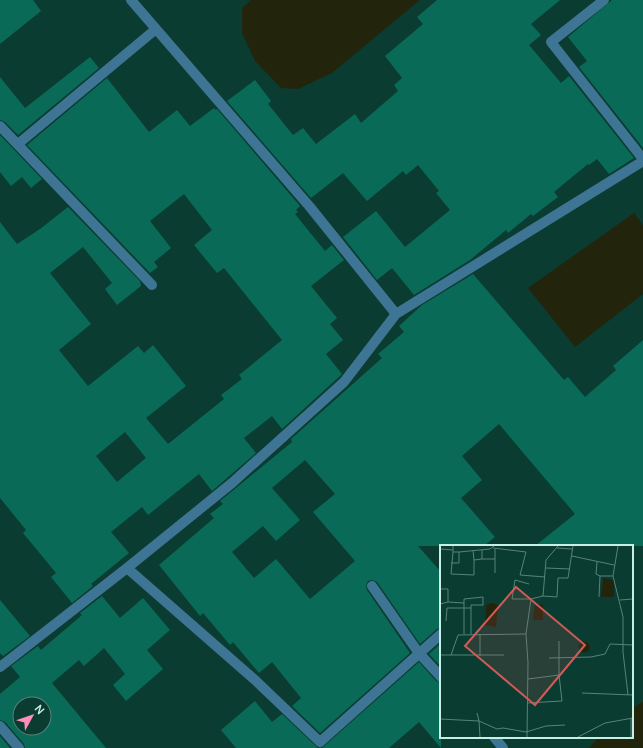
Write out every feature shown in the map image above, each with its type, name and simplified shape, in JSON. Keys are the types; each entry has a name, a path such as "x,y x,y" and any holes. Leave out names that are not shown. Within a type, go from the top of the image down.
{"street":[{"path":"131,0 310,207 396,314"},
{"path":"0,667 127,568 232,483 344,382 396,314 643,160 551,42 604,0"},
{"path":"18,144 156,29"},
{"path":"0,126 152,285"},
{"path":"127,568 255,680 320,745 418,652 440,635"},
{"path":"372,586 418,652 440,676"},
{"path":"0,726 19,748"},
{"path":"495,738 503,748"}],"shaded area":[{"path":"251,0 420,0 332,73 298,89 281,88 255,61 242,33 242,8"},
{"path":"634,213 643,225 643,294 575,347 528,288"},
{"path":"643,702 643,748 589,748 598,738 633,738 633,707"}],"building":[{"path":"0,0 33,0 41,11 0,44"},
{"path":"437,0 560,0 531,24 541,35 529,45 561,83 569,76 634,158 609,174 597,159 589,165 588,164 554,192 558,197 533,216 531,214 508,233 506,230 470,260 414,295 392,268 377,280 343,237 376,211 405,247 450,210 436,193 439,191 418,165 406,175 403,171 367,201 343,173 311,198 227,101 255,80 271,101 268,104 293,135 303,128 316,144 355,114 361,123 398,91 394,85 402,78 385,56 423,24 417,17"},
{"path":"612,0 643,0 643,148 579,67 587,61 568,37"},
{"path":"90,57 99,68 18,135 5,122 0,120 0,77 25,108"},
{"path":"107,78 149,132 177,110 190,126 214,108 216,110 217,109 300,206 296,210 298,212 295,214 325,251 332,245 344,260 311,286 337,318 330,324 343,340 326,354 342,374 282,429 272,416 244,438 256,453 212,491 199,474 148,515 142,507 111,532 129,553 91,584 93,586 72,603 51,577 56,573 23,533 26,530 0,498 0,222 17,244 40,229 68,207 140,281 141,286 117,305 105,289 112,283 83,247 50,273 91,324 59,350 88,386 138,346 144,353 153,345 186,386 146,418 168,444 224,399 221,395 242,379 239,375 282,340 224,268 217,273 194,245 212,230 184,194 150,221 171,248 154,262 158,267 150,273 27,145","holes":["125,432 146,458 117,482 96,456"]},
{"path":"0,135 42,179 31,188 22,177 11,186 0,172"},
{"path":"473,274 564,380 568,377 585,397 616,370 613,366 643,340 643,546 536,545 575,514 499,424 462,456 482,480 461,498 495,537 485,545 418,546 440,571 440,628 437,629 420,644 377,582 372,580 368,581 366,586 367,590 410,653 320,733 292,706 301,698 272,662 259,673 233,642 230,645 203,613 200,616 159,565 214,518 210,514 223,504 220,501 292,442 291,439 382,358 378,354 404,332 399,326 422,305","holes":["305,460 335,494 313,512 355,561 310,599 276,559 254,578 232,552 263,526 276,541 300,520 272,488"]},
{"path":"102,596 120,618 143,598 170,630 147,650 163,669 126,701 113,685 125,674 104,648 84,666 79,660 52,683 106,748 25,748 24,744 17,736 52,736 52,696 12,696 12,730 5,722 0,720 0,694 20,677 11,666 38,646 41,650 82,615 80,613"},
{"path":"0,600 30,636 3,656 0,653"},
{"path":"440,644 440,666 429,654"},
{"path":"419,662 436,681 440,683 441,748 419,722 389,748 322,748"},
{"path":"255,701 272,722 282,714 318,748 236,748 221,730"},
{"path":"0,736 10,748 0,748"}]}
